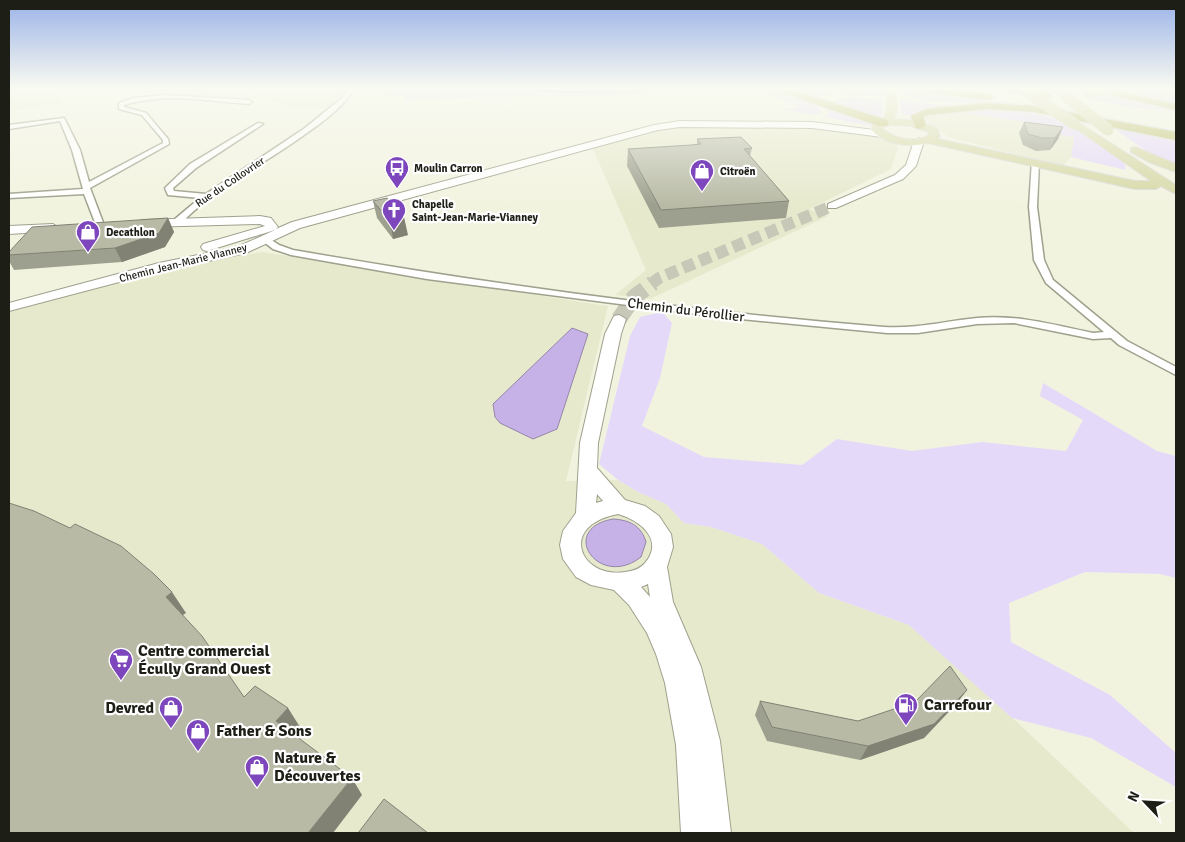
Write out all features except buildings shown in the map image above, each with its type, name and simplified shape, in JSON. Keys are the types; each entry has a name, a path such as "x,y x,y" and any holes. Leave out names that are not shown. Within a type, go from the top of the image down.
{"highway":[{"path":"1124,127 1176,138"},
{"path":"1157,127 1176,131"}],"main road":[{"path":"883,127 898,140 928,139 1135,185 1152,186 1158,183 1147,172"},
{"path":"927,127 932,130 928,139"},
{"path":"1079,127 1176,190"},
{"path":"1105,127 1133,155 1176,185"},
{"path":"1108,130 1141,154 1176,168"},
{"path":"1096,177 1170,199"},
{"path":"1135,185 1170,199"}],"street":[{"path":"66,127 76,150 86,189 100,225"},
{"path":"9,196 86,189 166,144 166,140 155,127"},
{"path":"207,196 171,193 169,188 193,166 255,127"},
{"name":"Rue du Collovrier","path":"178,221 207,196 311,127"},
{"name":"Chemin Jean-Marie Vianney","path":"9,301 215,250 241,250 296,225 603,139 635,127"},
{"name":"Chemin Jean-Marie Vianney","path":"9,307 159,267 215,250 273,227 603,139 654,127"},
{"path":"832,206 899,178 906,172 928,139"},
{"path":"867,191 901,165 906,152 904,146 898,140"},
{"path":"1035,162 1033,206 1039,260 1042,270 1058,291 1112,336 1176,372"},
{"path":"137,223 260,220 267,221 273,227 268,231 264,239"},
{"path":"178,221 218,239 215,250"},
{"path":"9,230 63,227"},
{"name":"Chemin du Pérollier","path":"264,239 276,247 302,255 585,298 720,314 887,330 936,328 994,320 1035,324 1093,336 1112,336"},
{"path":"586,514 589,442 619,319"},
{"path":"588,470 618,506"},
{"path":"618,506 642,513 659,528 664,548 656,565 647,574 620,582 604,580 590,575 579,566 572,556 570,536 574,526 586,514 601,508 618,506"},
{"path":"656,565 662,602 689,667 707,741 717,833"},
{"path":"620,582 642,604 651,620 662,642 678,686 692,772 695,833"}],"shaded area":[{"path":"680,127 810,129 861,133 893,141 898,148 891,169 809,209 828,216 650,299 615,295 646,270 592,147 651,131"},
{"path":"934,127 1030,127 1030,130 1074,137 1071,157 1063,166 951,138"},
{"path":"1030,127 1074,127 1124,162 1126,170 1071,157 1074,137 1030,130"},
{"path":"1114,128 1176,142 1176,164 1160,161"},
{"path":"262,252 608,306 566,481 618,480 638,492 666,504 684,523 711,527 762,544 819,593 909,625 977,684 1134,833 9,833 9,310 172,266"},
{"path":"662,312 672,323 660,378 642,426 704,457 802,465 837,439 912,451 982,442 1066,451 1083,420 1040,396 1043,383 1157,451 1176,456 1176,578 1160,574 1085,572 1009,603 1011,642 1110,695 1176,753 1176,787 1091,738 1012,718 909,625 819,593 762,544 711,527 684,523 666,504 638,492 618,480 599,464 630,336 640,317"},
{"path":"572,328 588,334 557,429 533,439 500,423 495,417 493,404"},
{"path":"613,519 634,524 641,531 646,542 641,557 625,565 611,566 599,562 590,554 586,544 588,534 596,525"}],"tunnel":[{"path":"651,284 659,278 832,206"},
{"path":"619,319 634,297 653,283"}],"place":[{"name":"Moulin Carron","path":"397,189"},
{"name":"Citroën","path":"702,192"},
{"name":"Chapelle Saint-Jean-Marie-Vianney","path":"394,231"},
{"name":"Decathlon","path":"88,253"},
{"name":"Centre commercial Écully Grand Ouest","path":"121,681"},
{"name":"Carrefour","path":"906,726"},
{"name":"Devred","path":"171,729"},
{"name":"Father & Sons","path":"198,752"},
{"name":"Nature & Découvertes","path":"257,788"}]}
